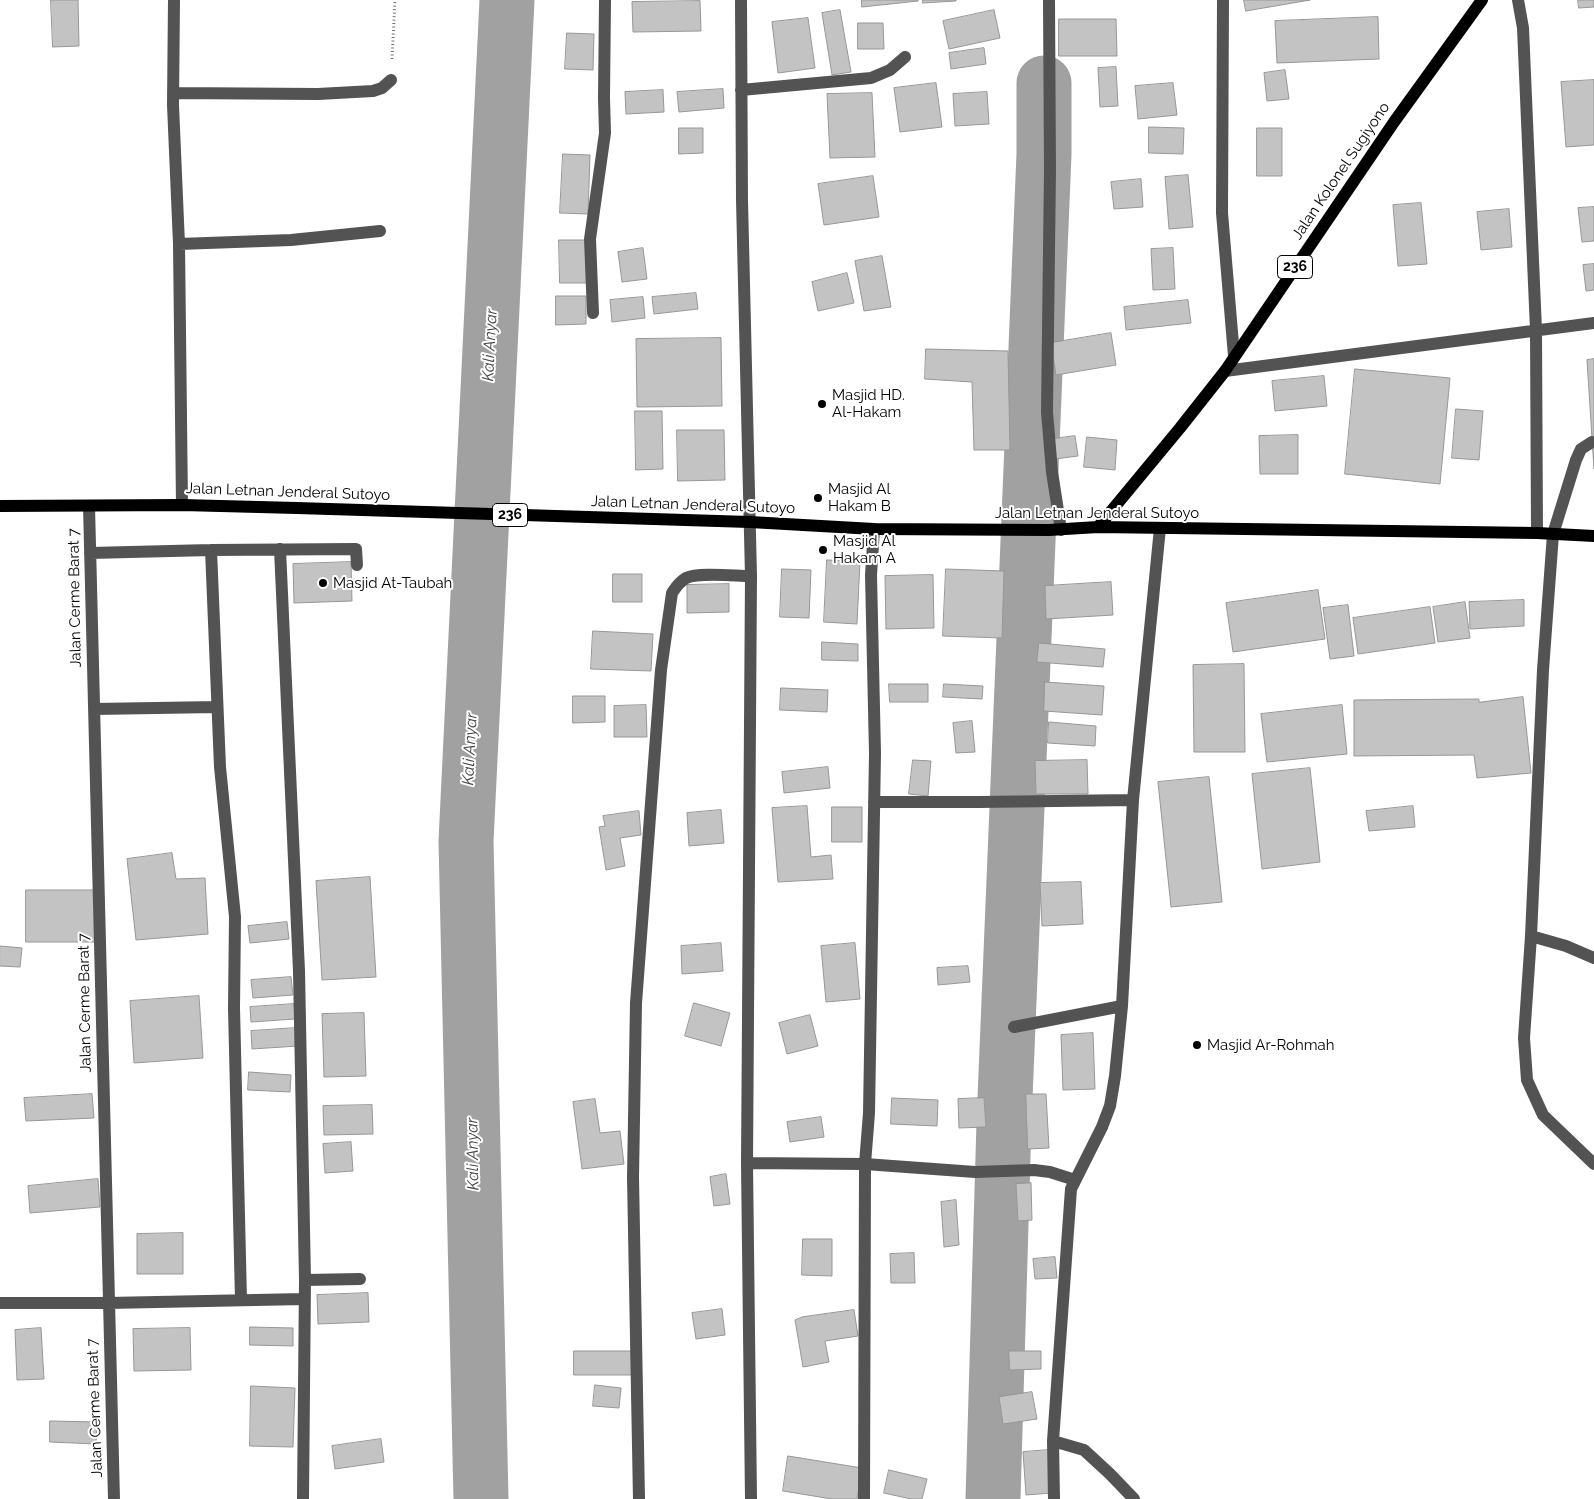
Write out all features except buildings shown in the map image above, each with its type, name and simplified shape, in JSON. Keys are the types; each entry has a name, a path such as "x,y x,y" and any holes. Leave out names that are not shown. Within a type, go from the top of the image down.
{"main road":[{"name":"Jalan Kolonel Sugiyono","path":"1098,527 1225,372 1234,356 1394,122 1482,0"},
{"name":"Jalan Letnan Jenderal Sutoyo","path":"0,506 182,505 339,509 750,522 874,529 1055,530 1098,527 1537,533 1594,536"}],"street":[{"path":"174,0 173,93 178,244 182,505"},
{"path":"592,312 590,239 605,133 605,0"},
{"path":"741,0 742,200 751,576 748,1163 751,1499"},
{"path":"1048,0 1050,170 1047,412 1055,530"},
{"path":"1222,0 1222,213 1234,356"},
{"path":"1518,0 1523,28 1536,330 1537,533"},
{"path":"741,90 871,78 890,70 905,57"},
{"path":"173,93 318,94 373,91 382,88 391,80"},
{"path":"178,244 291,240 380,231"},
{"path":"1225,372 1594,323"},
{"path":"1592,442 1581,449 1576,460 1554,534 1538,746 1531,936 1524,1038 1527,1080 1543,1115 1594,1164"},
{"name":"Jalan Cerme Barat 7","path":"89,506 114,1499"},
{"path":"1054,1499 1053,1441 1068,1205 1071,1189 1102,1127 1110,1106 1115,1076 1122,1006 1132,800 1160,528"},
{"path":"864,1499 866,1164 869,1103 875,753 871,575 874,529"},
{"path":"280,549 299,971 305,1280 304,1499"},
{"path":"90,553 356,549 357,564"},
{"path":"211,550 220,767 235,917 234,1008 241,1300"},
{"path":"639,1499 633,1177 634,1052 661,670 672,593 678,584 687,577 699,575 751,576"},
{"path":"94,709 217,707"},
{"path":"874,802 1132,800"},
{"path":"1531,936 1566,946 1594,958"},
{"path":"1014,1027 1122,1006"},
{"path":"748,1163 866,1164 975,1172 1034,1170 1050,1172 1075,1180"},
{"path":"305,1280 360,1279"},
{"path":"0,1303 304,1299"},
{"path":"1053,1441 1084,1450 1134,1499"}],"path":[{"path":"391,80 395,0"}],"waterway":[{"name":"Kali Anyar","path":"481,1499 466,841 507,0"},
{"path":"993,1499 1004,1122 1044,154 1044,83"}],"place":[{"name":"Masjid HD. Al-Hakam","path":"822,404"},
{"name":"Masjid Al Hakam B","path":"818,498"},
{"name":"Masjid Al Hakam A","path":"823,550"},
{"name":"Masjid At-Taubah","path":"323,583"},
{"name":"Masjid Ar-Rohmah","path":"1197,1045"}]}
